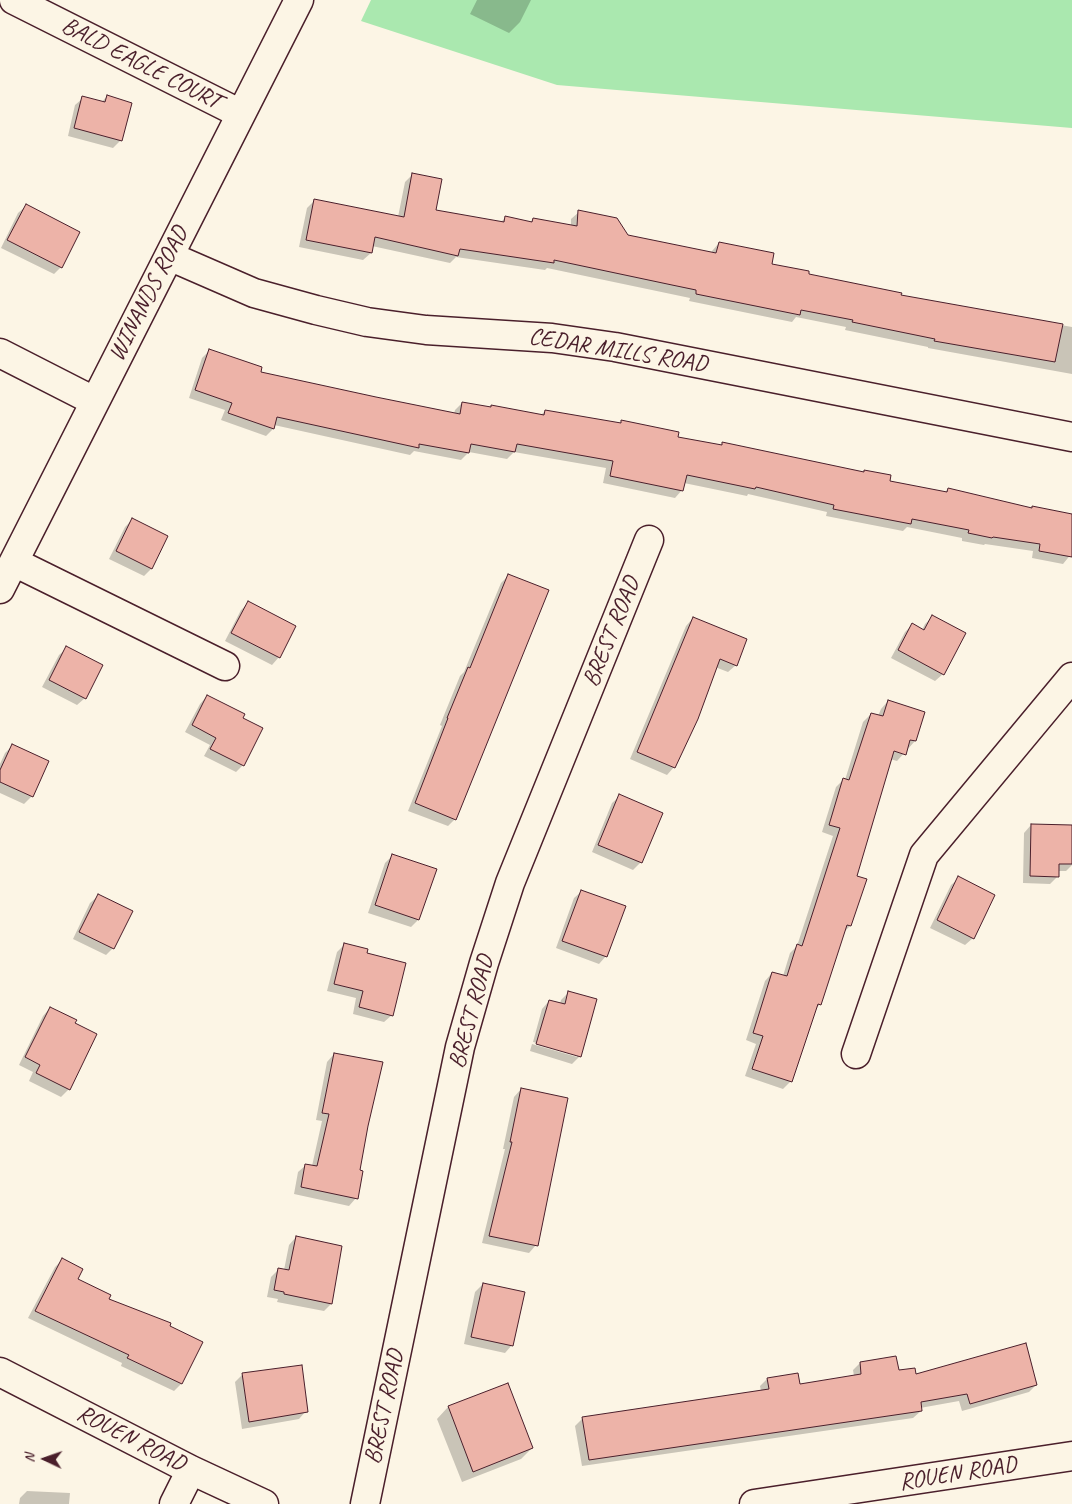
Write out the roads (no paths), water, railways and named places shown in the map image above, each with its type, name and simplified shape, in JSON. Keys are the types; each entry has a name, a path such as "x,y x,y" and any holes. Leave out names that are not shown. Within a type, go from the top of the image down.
{"street":[{"name":"BALD EAGLE COURT","path":"14,0 241,114"},
{"name":"WINANDS ROAD","path":"0,589 299,0"},
{"name":"CEDAR MILLS ROAD","path":"169,256 254,293 367,322 426,330 552,338 615,347 1072,437"},
{"path":"0,353 94,401"},
{"name":"BREST ROAD","path":"365,1504 460,1047 484,963 510,883 649,540"},
{"path":"14,562 225,666"},
{"path":"856,1054 924,855 1072,677"},
{"name":"ROUEN ROAD","path":"0,1372 191,1470 264,1504"},
{"name":"ROUEN ROAD","path":"754,1504 1072,1456"},
{"path":"174,1504 191,1470"}]}
